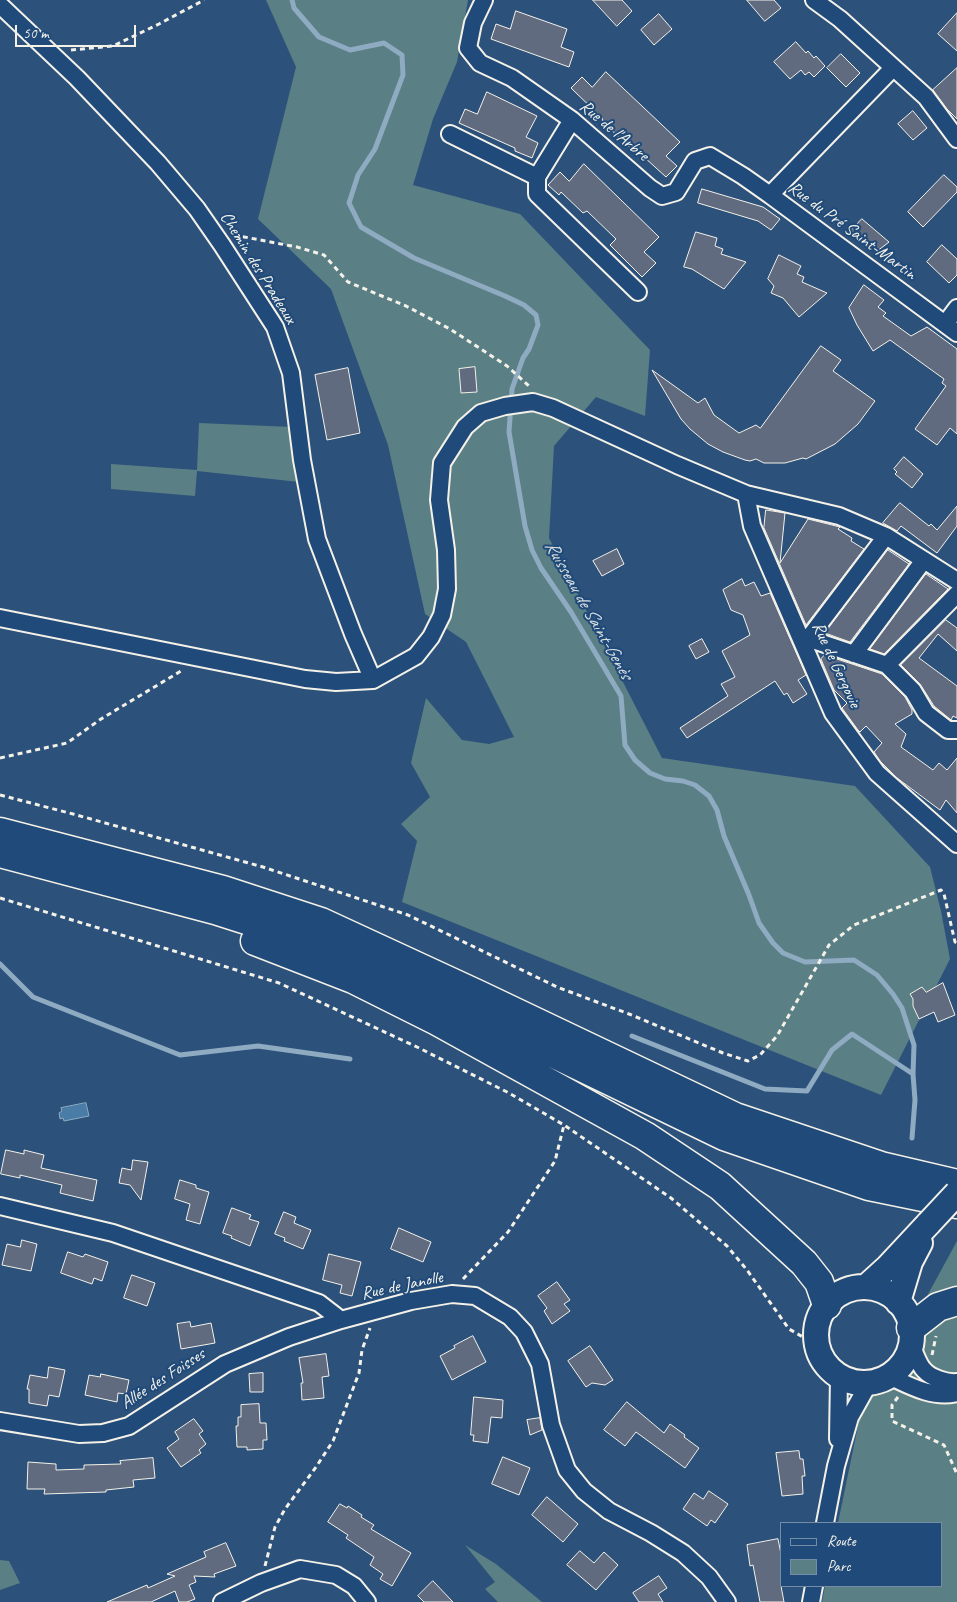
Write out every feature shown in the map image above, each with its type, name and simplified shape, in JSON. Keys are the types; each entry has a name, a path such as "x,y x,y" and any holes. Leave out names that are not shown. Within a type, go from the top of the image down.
{"highway":[{"path":"0,832 223,890 321,922 735,1116 880,1166 957,1184"},
{"path":"0,854 216,910 312,941 480,1018 724,1136 869,1186 957,1204"},
{"path":"0,854 104,895 265,944 353,979 437,1021 645,1136 720,1186 804,1263 819,1282 827,1305"},
{"path":"911,1336 938,1306 957,1302"}],"street":[{"name":"Rue de l'Arbre","path":"484,0 473,23 468,48 480,63 512,78 572,120 650,188 662,196 676,192 695,161 710,156 770,195"},
{"path":"814,0 840,19 926,98 957,139"},
{"name":"Chemin des Pradeaux","path":"0,5 78,78 158,163 212,230 275,327 291,373 302,460 317,540 373,680"},
{"name":"Rue du Pré Saint-Martin","path":"893,68 770,195 951,329"},
{"path":"572,120 537,177 537,194 638,292"},
{"path":"450,134 537,177"},
{"path":"951,329 957,308"},
{"path":"0,618 305,678 336,682 373,680 416,656 431,637 442,615 446,589 446,550 439,500 442,462 465,427 481,413 504,406 533,402 553,408 677,465 746,494 839,516 886,536 957,581"},
{"name":"Rue de Gergovie","path":"746,494 752,526 804,638 833,713 877,773 957,844"},
{"path":"886,536 804,638 887,665 913,691 926,713 948,730 957,730"},
{"path":"854,654 924,560"},
{"path":"887,665 957,594"},
{"path":"866,1287 888,1267 957,1193"},
{"path":"0,1206 122,1236 319,1303 342,1320"},
{"path":"898,1302 910,1262 929,1223"},
{"path":"957,1382 937,1378 924,1370 911,1336 907,1314 889,1294 866,1287 852,1289 838,1295 827,1305 820,1317 816,1331 817,1345 822,1358 839,1377 854,1382 879,1380 925,1392 949,1395 957,1393"},
{"name":"Rue de Janolle","path":"342,1320 411,1301 452,1294 475,1296 510,1317 524,1332 540,1364 551,1425 567,1470 584,1491 609,1511 651,1533 683,1553 708,1576 727,1602"},
{"name":"Allée des Foisses","path":"0,1421 79,1434 103,1433 129,1426 225,1364 288,1337 342,1320"},
{"path":"825,1522 836,1466 850,1417 879,1380 899,1368 907,1357 911,1336"},
{"path":"836,1466 839,1377"},
{"path":"222,1602 261,1583 300,1569 336,1575 354,1586 367,1602"},
{"path":"811,1602 814,1587"}],"path":[{"path":"51,53 114,46 204,0"},
{"path":"212,230 297,247 324,255 348,282 414,310 450,329 509,368 524,382"},
{"path":"0,758 67,743 201,659"},
{"path":"0,795 263,867 408,915 557,987 748,1061 760,1056 777,1036 829,945 854,925 941,890 944,894 955,942 957,943"},
{"path":"0,898 279,983 425,1051 508,1093 564,1126 671,1198 727,1246 747,1270 789,1329 817,1345"},
{"path":"452,1294 468,1273 508,1232 555,1161 564,1126"},
{"path":"261,1583 275,1528 285,1509 334,1441 359,1373 362,1350 376,1310"}],"green space":[{"path":"266,0 468,0 457,62 433,119 413,185 520,214 650,350 645,416 596,397 554,446 549,538 662,758 855,786 930,867 950,959 881,1095 402,902 417,841 401,824 430,797 411,763 426,698 462,740 489,744 514,737 466,642 425,614 388,445 331,289 258,219 296,67"},
{"path":"199,423 292,427 299,482 197,471 195,496 111,489 111,464 197,470"},
{"path":"957,1241 957,1602 822,1602 825,1587 942,1587 942,1522 838,1522 859,1421"},
{"path":"465,1545 496,1564 542,1602 498,1602 485,1589 495,1582"},
{"path":"0,1560 9,1561 20,1583 0,1590"}],"water":[{"path":"86,1103 89,1116 64,1121 63,1118 60,1119 59,1113 62,1111 61,1108"}],"building":[{"path":"593,0 622,0 632,11 617,26"},
{"path":"747,0 774,0 781,8 765,21"},
{"path":"516,11 567,29 561,47 574,52 569,67 491,39 496,24 510,29"},
{"path":"957,13 957,51 938,34"},
{"path":"659,14 672,29 654,45 641,30"},
{"path":"796,42 806,53 808,51 814,58 816,56 825,66 814,77 809,72 805,75 801,70 790,79 774,62"},
{"path":"841,54 860,73 846,87 827,68"},
{"path":"957,68 957,119 933,90"},
{"path":"606,72 680,142 666,156 677,166 666,177 633,147 629,147 571,88 582,77 592,87"},
{"path":"487,92 537,116 526,137 538,143 532,158 515,151 515,148 459,123 465,109 477,114"},
{"path":"913,111 927,128 913,140 898,124"},
{"path":"584,164 659,237 644,252 656,263 642,277 610,245 616,239 587,211 583,213 561,192 559,195 548,185 560,172 569,181"},
{"path":"944,175 957,187 957,192 923,227 908,212"},
{"path":"702,189 763,207 780,219 771,230 758,221 698,203"},
{"path":"862,219 889,242 876,252 851,231"},
{"path":"696,232 717,238 715,246 723,249 721,254 746,262 724,289 692,269 684,267"},
{"path":"942,245 957,259 957,275 949,283 927,262"},
{"path":"779,255 801,266 797,274 804,277 802,282 827,293 799,317 783,298 771,293 774,286 768,279"},
{"path":"864,285 884,300 878,307 886,313 883,316 911,336 927,327 957,349 957,434 950,428 937,445 915,429 946,386 942,383 944,379 890,340 873,351 849,308"},
{"path":"821,346 841,360 833,371 875,401 858,424 835,444 806,459 803,458 785,463 764,463 756,459 745,460 708,444 681,419 652,370 698,403 705,398 714,415 739,433 756,425 760,428"},
{"path":"475,367 477,392 461,393 459,369"},
{"path":"348,368 360,433 327,440 315,375"},
{"path":"904,457 923,474 912,488 895,474 897,472 894,469"},
{"path":"900,503 937,530 957,506 957,526 937,553 901,526 897,531 883,523"},
{"path":"766,510 785,513 780,563 808,519 840,527 838,529 852,538 851,541 864,549 806,625 764,528"},
{"path":"617,549 624,564 602,576 593,561"},
{"path":"888,550 909,564 850,642 825,633"},
{"path":"926,574 948,589 884,654 870,649"},
{"path":"742,579 745,586 754,582 761,596 770,593 806,675 798,680 807,694 793,703 787,693 784,695 775,681 687,738 680,728 728,696 721,684 735,677 722,651 750,635 743,615 731,610 723,590"},
{"path":"946,620 957,628 957,651 938,634 919,658 957,686 957,718 953,716 951,720 934,706 920,684 901,665"},
{"path":"702,639 709,652 696,659 689,646"},
{"path":"825,655 882,674 905,697 912,710 912,714 895,724 906,734 901,747 933,770 939,763 947,770 957,758 957,813 946,800 940,810 897,778 880,761 874,752 882,743 866,726 860,732 842,708 847,703 834,690 821,659"},
{"path":"943,983 955,1015 938,1022 934,1012 919,1019 910,994 922,987 926,992"},
{"path":"6,1150 24,1154 24,1150 44,1155 41,1168 97,1180 93,1201 60,1193 62,1185 20,1175 20,1178 1,1174"},
{"path":"133,1160 148,1162 141,1200 130,1185 119,1183 122,1168 131,1170"},
{"path":"180,1180 209,1192 200,1224 186,1220 190,1204 175,1199"},
{"path":"232,1208 251,1215 249,1219 259,1222 250,1246 223,1233"},
{"path":"284,1212 296,1217 294,1223 311,1230 303,1249 284,1241 285,1238 275,1234"},
{"path":"399,1228 431,1242 423,1262 391,1249"},
{"path":"22,1240 37,1244 31,1271 2,1265 7,1244 20,1247"},
{"path":"68,1252 83,1257 85,1254 108,1262 102,1281 94,1278 92,1284 61,1273"},
{"path":"329,1254 361,1262 352,1296 340,1293 342,1285 323,1280"},
{"path":"132,1275 155,1283 147,1306 124,1298"},
{"path":"557,1282 570,1300 564,1304 570,1311 552,1324 544,1311 547,1308 538,1296"},
{"path":"190,1322 191,1327 211,1323 215,1343 181,1349 177,1324"},
{"path":"473,1336 486,1362 452,1380 440,1356"},
{"path":"590,1346 613,1380 605,1385 592,1383 586,1387 568,1361"},
{"path":"326,1354 329,1376 322,1377 324,1398 302,1400 301,1383 303,1383 299,1358"},
{"path":"49,1367 65,1370 59,1397 49,1395 47,1406 29,1403 29,1389 27,1389 30,1375 47,1378"},
{"path":"263,1373 263,1392 250,1392 249,1374"},
{"path":"101,1374 129,1380 126,1394 118,1393 117,1402 85,1395 89,1375 100,1377"},
{"path":"474,1397 503,1400 502,1418 491,1417 488,1443 473,1441 474,1435 471,1435"},
{"path":"627,1402 664,1433 670,1424 699,1448 685,1468 636,1432 625,1446 604,1430"},
{"path":"259,1404 260,1423 266,1423 267,1440 263,1440 263,1449 247,1450 247,1447 237,1447 236,1426 238,1426 238,1417 241,1417 241,1405"},
{"path":"540,1418 542,1430 530,1435 527,1420"},
{"path":"194,1419 203,1431 199,1434 206,1444 199,1450 201,1453 181,1467 167,1448 179,1439 175,1432"},
{"path":"799,1451 800,1459 803,1459 805,1476 802,1476 803,1494 782,1496 776,1453"},
{"path":"503,1457 530,1468 519,1495 492,1484"},
{"path":"153,1458 155,1478 133,1480 134,1487 106,1490 106,1492 44,1494 45,1489 27,1489 28,1462 56,1464 56,1470 84,1469 84,1465 121,1464 120,1461"},
{"path":"709,1491 728,1504 715,1523 711,1520 707,1526 683,1509 694,1493 703,1499"},
{"path":"547,1497 578,1524 563,1542 532,1515"},
{"path":"340,1504 347,1508 348,1506 362,1515 361,1517 374,1525 371,1529 411,1553 392,1586 380,1579 383,1574 370,1565 374,1557 346,1538 348,1535 328,1522"},
{"path":"778,1539 780,1549 780,1587 784,1602 760,1602 753,1565 750,1566 747,1545"},
{"path":"226,1543 236,1566 214,1574 215,1577 194,1576 196,1582 189,1585 195,1599 179,1602 175,1591 151,1602 107,1602 147,1585 148,1588 175,1576 167,1574 206,1557 204,1552"},
{"path":"580,1551 594,1563 604,1552 618,1565 596,1590 567,1565"},
{"path":"659,1576 667,1588 658,1594 663,1602 639,1602 633,1593"},
{"path":"433,1581 453,1602 424,1602 418,1596"}],"waterway":[{"name":"Ruisseau de Saint-Genès","path":"292,0 294,8 319,37 350,50 384,43 402,55 403,75 375,149 358,175 349,203 361,227 414,258 505,296 524,305 536,315 538,325 512,389 509,432 525,526 532,550 541,568 571,612 621,696 625,745 635,760 650,773 665,779 683,781 695,785 709,796 717,810 724,836 759,923 773,943 783,953 805,962 854,960 877,975 893,994 902,1008 914,1045 913,1074 915,1100 912,1138"},
{"path":"0,964 33,997 180,1055 258,1046 350,1059"},
{"path":"632,1036 765,1089 807,1091 832,1050 852,1034 913,1074"}]}
